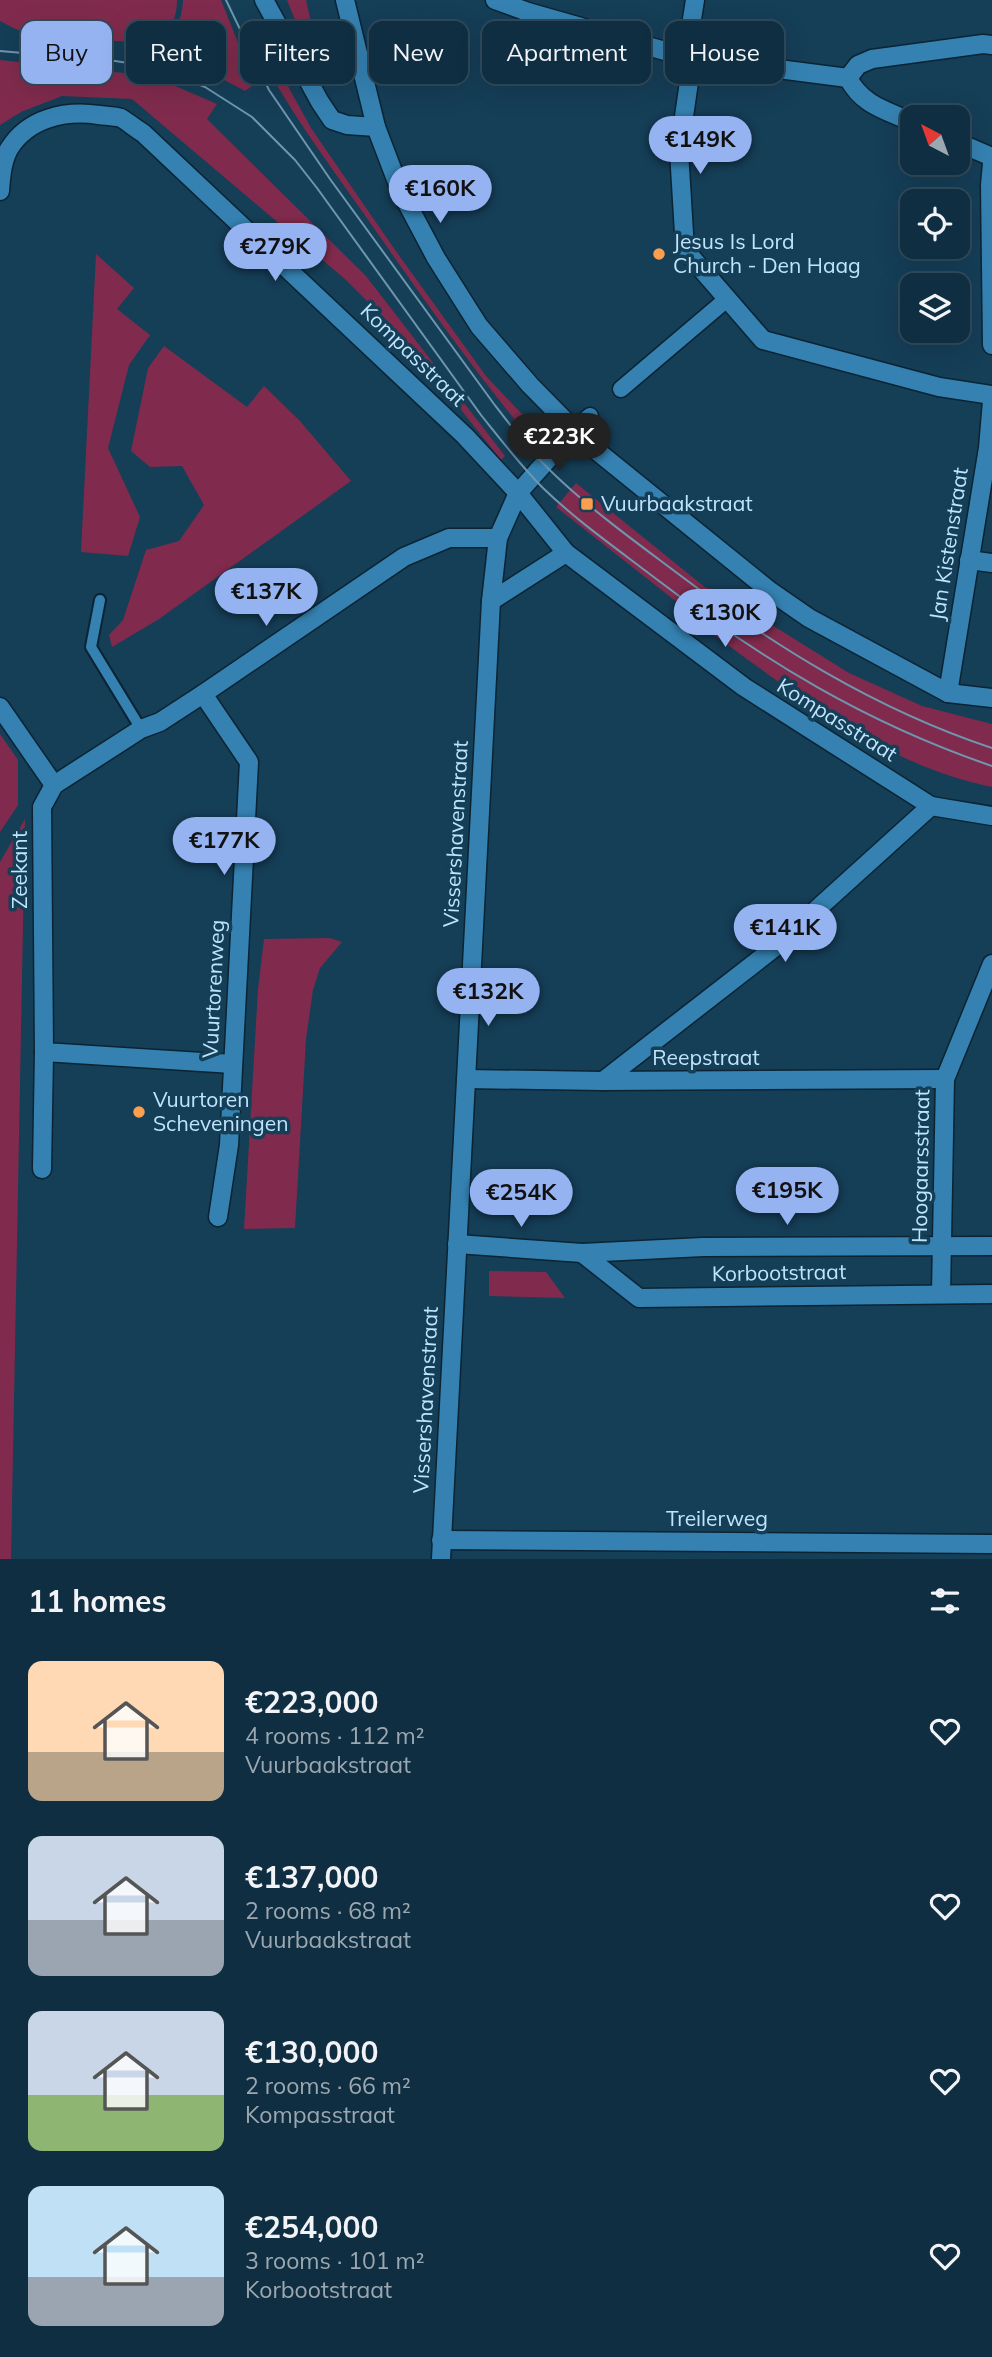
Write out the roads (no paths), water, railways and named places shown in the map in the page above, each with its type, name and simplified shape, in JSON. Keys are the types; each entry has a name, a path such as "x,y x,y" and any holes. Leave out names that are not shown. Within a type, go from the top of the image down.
{"street":[{"path":"264,0 332,120 347,125 376,127"},
{"path":"345,0 376,127 400,190 436,258 479,326 530,385 574,430 771,592 809,618 948,693 992,698"},
{"path":"495,0 665,51"},
{"path":"692,21 695,0"},
{"path":"848,78 858,65 872,59 992,45"},
{"path":"784,70 848,78"},
{"path":"848,78 855,91 866,101 900,117"},
{"path":"689,84 679,151 685,250 764,340 939,387 992,395"},
{"name":"Kompasstraat","path":"0,191 8,150 26,129 40,121 64,114 85,113 120,118 143,133 430,402 518,493 566,553 744,687 931,806 992,816"},
{"path":"970,148 992,157"},
{"path":"992,163 992,345"},
{"path":"621,389 727,299"},
{"name":"Jan Kistenstraat","path":"948,693 990,448 992,401"},
{"path":"518,493 574,430 590,416"},
{"name":"Vissershavenstraat","path":"440,1559 491,601 498,538 518,493"},
{"path":"0,707 54,785 141,729 160,722 203,694 404,557 449,538 498,538"},
{"path":"491,601 566,553"},
{"path":"969,560 992,563"},
{"name":"Vuurtorenweg","path":"203,694 249,762 229,1144 218,1217"},
{"name":"Zeekant","path":"42,1169 42,807 54,785"},
{"path":"603,1081 774,948 931,806"},
{"name":"Hoogaarsstraat","path":"941,1294 945,1079 992,964"},
{"path":"44,1052 233,1063"},
{"name":"Reepstraat","path":"466,1079 945,1079"},
{"name":"Korbootstraat","path":"457,1244 582,1253 703,1247 992,1246"},
{"name":"Korbootstraat","path":"582,1253 639,1298 992,1294"},
{"name":"Treilerweg","path":"441,1540 992,1544"}],"lane":[{"path":"100,600 92,648 141,729"}],"tram line":[{"path":"226,0 269,90 330,179 494,404 548,469 628,536 786,649 906,714 992,748"},
{"path":"0,51 148,66 205,87 252,117 295,160 481,415 526,470 556,501 698,610 777,663 859,710 946,749 992,766"}],"place":[{"name":"Jesus Is Lord Church - Den Haag","path":"659,254"},
{"name":"Vuurbaakstraat","path":"587,504"},
{"name":"Vuurtoren Scheveningen","path":"139,1112"}]}
